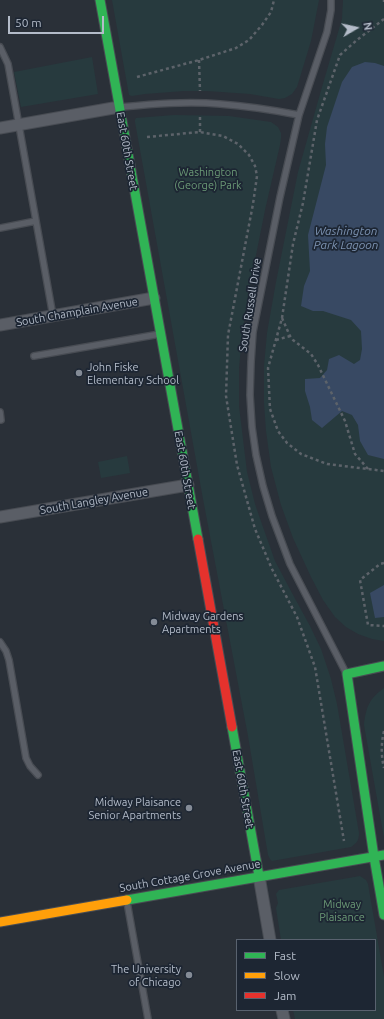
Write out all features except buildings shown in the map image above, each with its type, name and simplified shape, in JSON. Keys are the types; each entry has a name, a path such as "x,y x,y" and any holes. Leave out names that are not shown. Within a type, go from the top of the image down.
{"street":[{"name":"East 60th Street","path":"100,0 270,939"},
{"path":"0,128 119,107"},
{"name":"South Champlain Avenue","path":"0,325 154,298"},
{"name":"South Langley Avenue","path":"0,517 188,485"},
{"path":"384,666 347,674 384,915"},
{"name":"South Cottage Grove Avenue","path":"0,922 384,855"}],"lane":[{"name":"South Russell Drive","path":"331,0 331,10 327,32 299,115 280,197 254,332 250,389 252,427 256,456 272,516 290,564 347,674"},
{"path":"0,47 8,64 53,316"},
{"path":"119,107 195,103 219,104 261,108 299,115"},
{"path":"0,228 36,221"},
{"path":"34,356 160,334"},
{"path":"0,412 2,420 0,420"},
{"path":"0,642 6,651 26,758 30,766 38,775"},
{"path":"127,899 148,1019"}],"path":[{"path":"137,77 236,48 249,40 262,25 270,12 274,0"},
{"path":"384,20 340,55 317,120 303,203 293,244 282,318 268,368 270,409 278,431 287,443 301,454 327,464 384,471"},
{"path":"199,60 200,91"},
{"path":"148,137 200,132 200,115"},
{"path":"282,318 293,340 311,354 318,365 346,421 355,454 368,469"},
{"path":"276,340 290,336"},
{"path":"384,563 380,564 360,580 368,625 384,626"},
{"path":"384,731 381,750 384,768"}],"green space":[{"path":"112,0 319,0 311,41 297,87 292,94 285,98 279,99 250,94 207,91 129,95"},
{"path":"343,0 384,0 384,641 358,634 346,627 335,617 323,600 311,577 293,538 281,505 271,467 264,403 264,366 267,333 276,282 298,172 342,19"},
{"path":"92,57 98,94 21,107 14,72"},
{"name":"Washington (George) Park","path":"174,115 229,116 271,122 278,127 281,133 280,145 249,290 242,335 239,368 239,406 247,472 255,504 275,561 321,649 331,679 337,704 359,833 359,838 351,847 272,861 268,855 248,736 203,499 135,122 136,118"},
{"path":"127,456 130,473 101,478 98,462"},
{"path":"384,688 384,838 364,725 369,704"},
{"name":"Midway Plaisance","path":"360,876 366,880 368,884 384,977 384,1019 295,1019 293,1011 376,1011 376,939 281,939 276,908 278,903 276,894 279,890"}],"water":[{"name":"Washington Park Lagoon","path":"365,62 384,66 384,459 368,455 360,441 358,425 352,415 342,411 322,428 312,420 305,391 305,379 320,378 327,370 329,359 339,355 354,364 360,360 362,349 361,331 351,320 323,311 313,311 301,306 304,286 310,271 308,235 326,165 325,144 327,127 342,82 352,67"},
{"path":"384,585 384,617 375,618 370,593"}],"traffic: fast":[{"path":"100,0 198,539"},
{"path":"384,666 347,674 384,915"},
{"path":"232,727 259,876"},
{"path":"127,900 384,855"}],"traffic: slow":[{"path":"0,922 127,900"}],"traffic: jam":[{"path":"198,539 232,727"}],"place":[{"name":"John Fiske Elementary School","path":"79,373"},
{"name":"Midway Gardens Apartments","path":"154,622"},
{"name":"Midway Plaisance Senior Apartments","path":"189,808"},
{"name":"The University of Chicago","path":"189,975"}]}
